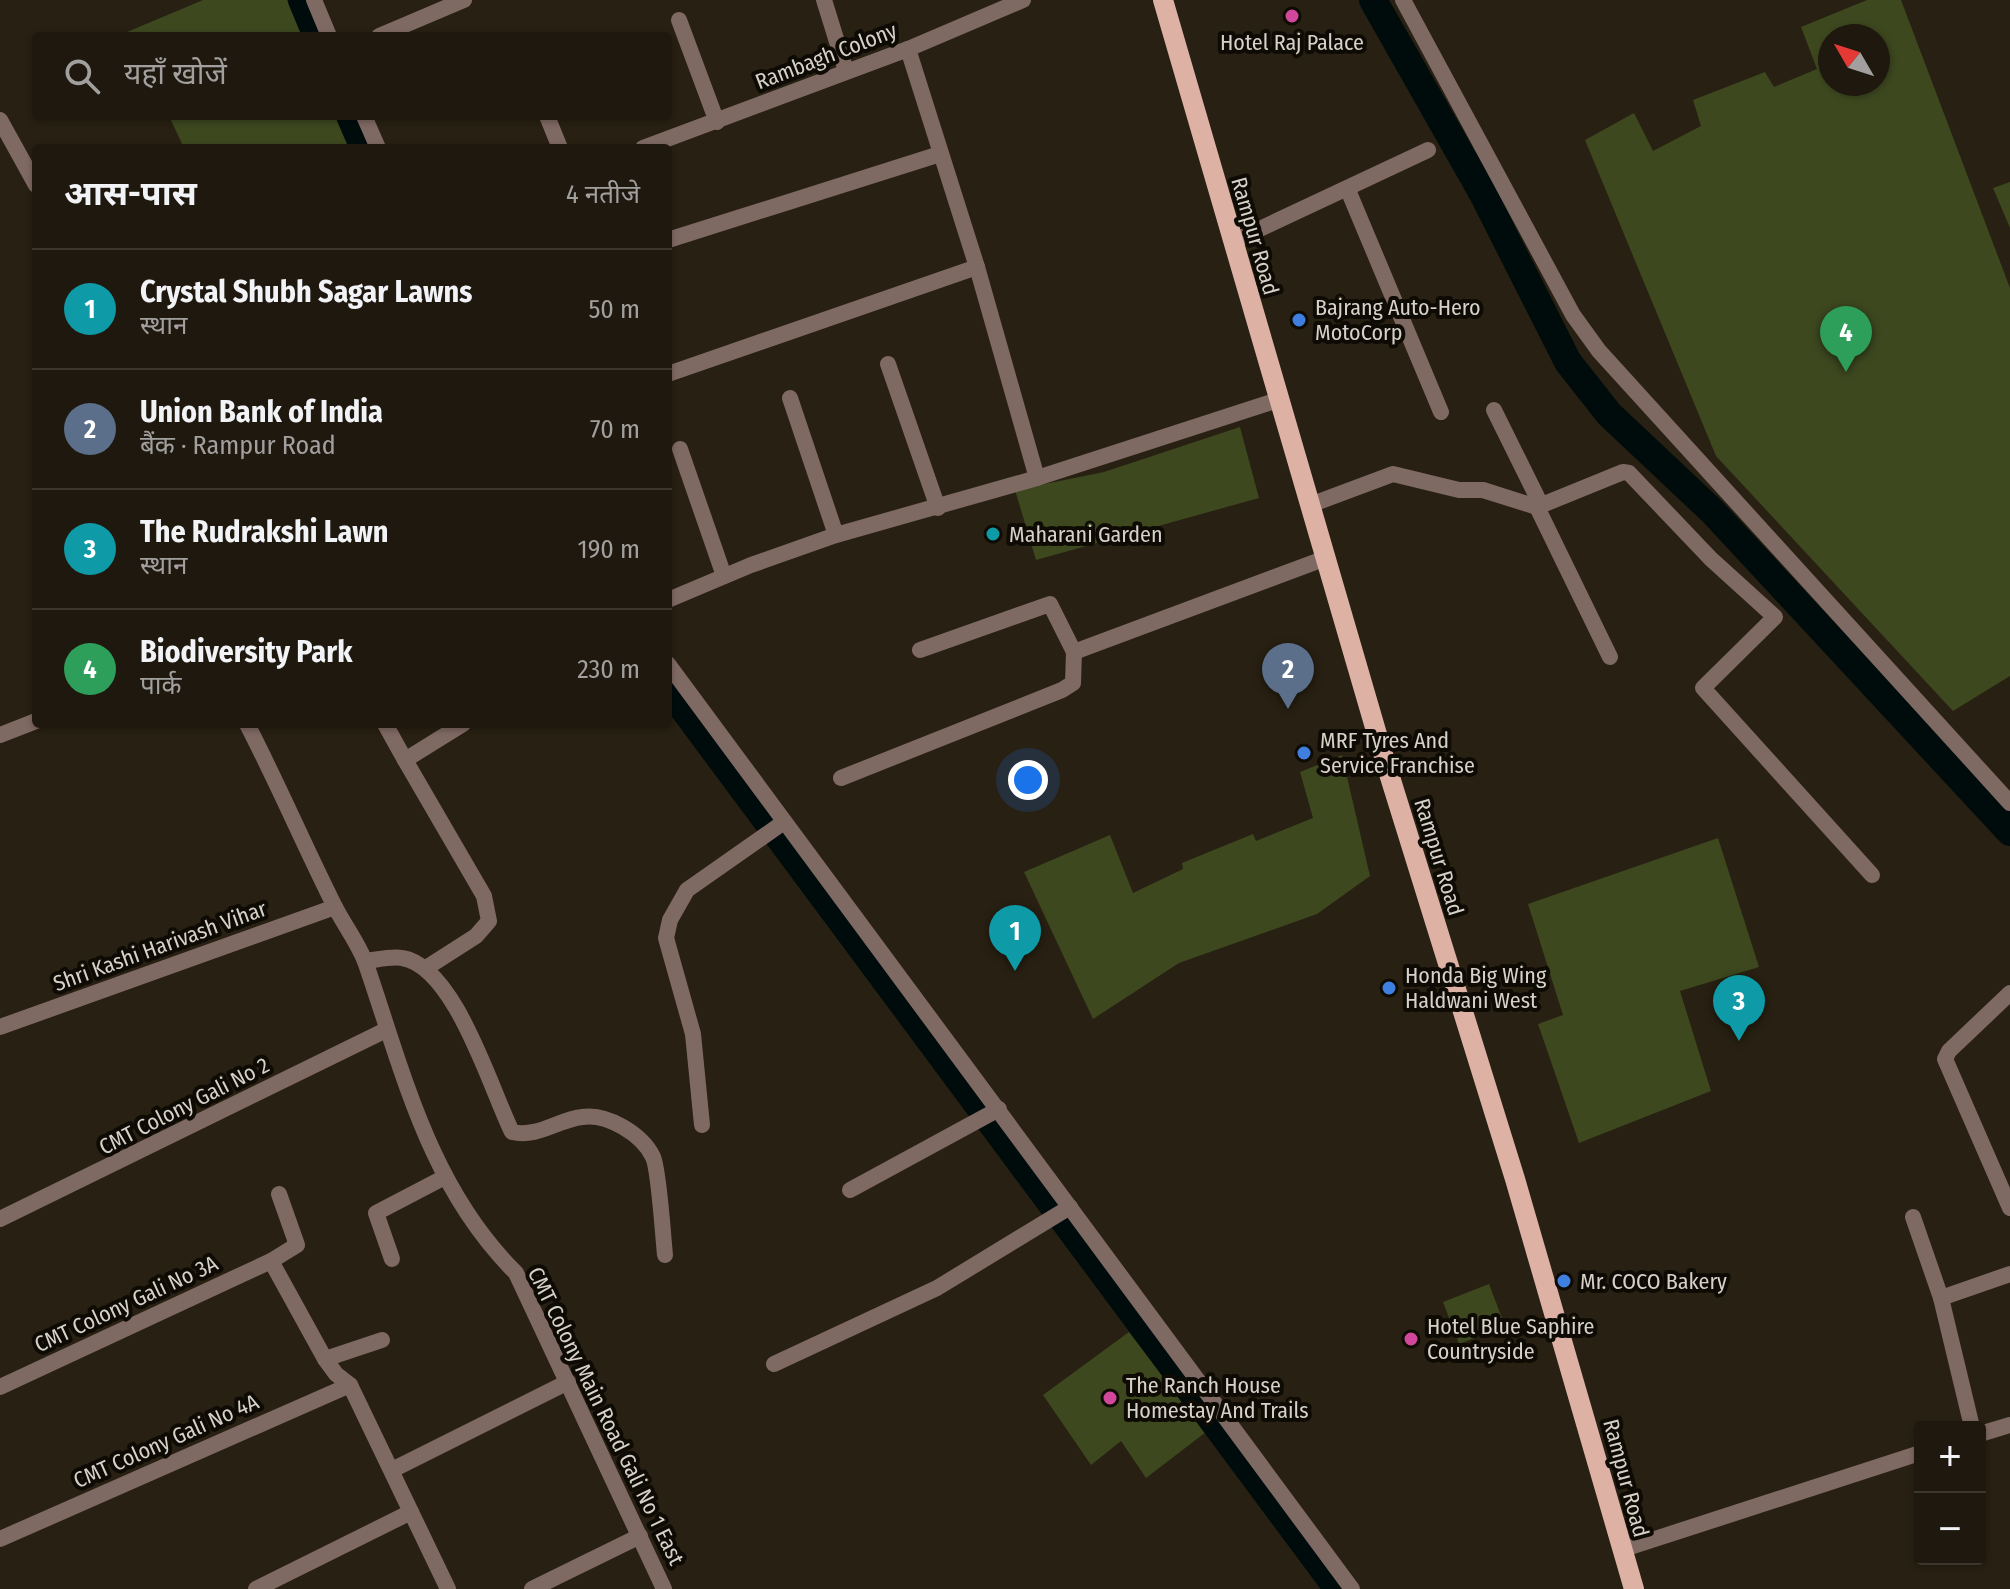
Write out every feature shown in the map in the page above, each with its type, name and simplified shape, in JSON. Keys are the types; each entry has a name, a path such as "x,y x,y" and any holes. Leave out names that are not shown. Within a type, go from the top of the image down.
{"main road":[{"name":"Rampur Road","path":"1163,0 1416,866 1515,1179 1634,1589"}],"street":[{"path":"314,0 327,32"},
{"path":"388,32 464,0"},
{"path":"824,0 846,71"},
{"name":"Rambagh Colony","path":"654,144 908,49 1023,0"},
{"path":"1403,0 1573,315 1599,351 2010,803"},
{"path":"679,20 717,122"},
{"path":"908,49 977,267 1037,478"},
{"path":"0,120 32,178"},
{"path":"366,120 376,144"},
{"path":"549,120 558,144"},
{"path":"1232,242 1428,150"},
{"path":"672,239 940,154"},
{"path":"1348,190 1441,412"},
{"path":"672,373 977,267"},
{"path":"888,364 938,508"},
{"path":"790,398 836,535"},
{"path":"672,598 836,535 1037,478 1278,400"},
{"path":"1494,410 1610,657"},
{"path":"680,449 724,576"},
{"path":"1310,505 1393,474 1459,490 1483,490 1539,506 1623,472 1629,473 1711,559 1775,617 1703,688 1872,875"},
{"path":"1074,652 1326,558"},
{"path":"841,778 1073,683 1074,652 1050,604 920,650"},
{"path":"672,670 778,826 1062,1212 1352,1589"},
{"path":"0,735 32,723"},
{"name":"CMT Colony Main Road Gali No 1 East","path":"249,728 335,907 365,961 405,1088 443,1178 497,1254 516,1273 664,1589"},
{"path":"387,728 484,896 489,921 476,936 426,968"},
{"path":"405,760 457,728"},
{"path":"702,1125 693,1034 666,938 670,920 687,890 778,826"},
{"name":"Shri Kashi Harivash Vihar","path":"0,1027 335,907"},
{"path":"365,961 403,958 426,968 447,994 475,1041 512,1132 527,1136 581,1117 602,1116 614,1119 653,1157 665,1255"},
{"path":"2010,993 1949,1051 1945,1059 2010,1208"},
{"name":"CMT Colony Gali No 2","path":"0,1219 386,1030"},
{"path":"850,1190 991,1114"},
{"path":"392,1259 376,1213 443,1178"},
{"path":"279,1194 297,1245 271,1261 325,1359 336,1374 350,1385 448,1589"},
{"path":"774,1364 937,1288 1062,1212"},
{"path":"1913,1217 1941,1298 1971,1421"},
{"name":"CMT Colony Gali No 3A","path":"0,1387 271,1261"},
{"path":"1941,1298 2010,1274"},
{"path":"325,1359 382,1340"},
{"path":"392,1470 568,1382"},
{"name":"CMT Colony Gali No 4A","path":"0,1539 350,1385"},
{"path":"1986,1432 2010,1425"},
{"path":"1621,1550 1914,1455"},
{"path":"256,1589 411,1512"},
{"path":"532,1589 640,1536"}],"green space":[{"path":"203,0 287,0 300,32 127,32"},
{"path":"1867,0 1901,0 2010,288 2010,676 1953,711 1716,456 1585,140 1634,113 1653,151 1701,126 1693,100 1765,72 1774,87 1817,69 1801,27"},
{"path":"171,120 338,120 348,144 182,144"},
{"path":"2010,182 2010,228 1993,188"},
{"path":"1240,427 1259,498 1036,560 1015,490 1104,472"},
{"path":"1342,755 1370,876 1317,914 1179,963 1093,1019 1024,872 1110,835 1133,893 1183,869 1182,863 1253,834 1256,841 1313,818 1300,772"},
{"path":"1718,838 1759,967 1680,991 1711,1091 1579,1143 1538,1024 1563,1015 1528,904"},
{"path":"1489,1284 1505,1326 1459,1344 1443,1302"},
{"path":"1129,1332 1206,1432 1146,1478 1121,1441 1091,1465 1043,1395"}],"waterway":[{"path":"302,0 315,32"},
{"path":"1373,0 1482,192 1568,362 1609,414 1713,512 2010,832"},
{"path":"352,120 362,144"},
{"path":"672,693 1338,1589"}],"place":[{"name":"Hotel Raj Palace","path":"1292,16"},
{"name":"Bajrang Auto-Hero MotoCorp","path":"1299,320"},
{"name":"Biodiversity Park","path":"1846,372"},
{"name":"Maharani Garden","path":"993,534"},
{"name":"Union Bank of India","path":"1288,709"},
{"name":"MRF Tyres And Service Franchise","path":"1304,753"},
{"name":"Crystal Shubh Sagar Lawns","path":"1015,971"},
{"name":"Honda Big Wing Haldwani West","path":"1389,988"},
{"name":"The Rudrakshi Lawn","path":"1739,1041"},
{"name":"Mr. COCO Bakery","path":"1564,1281"},
{"name":"Hotel Blue Saphire Countryside","path":"1411,1339"},
{"name":"The Ranch House Homestay And Trails","path":"1110,1398"}]}
